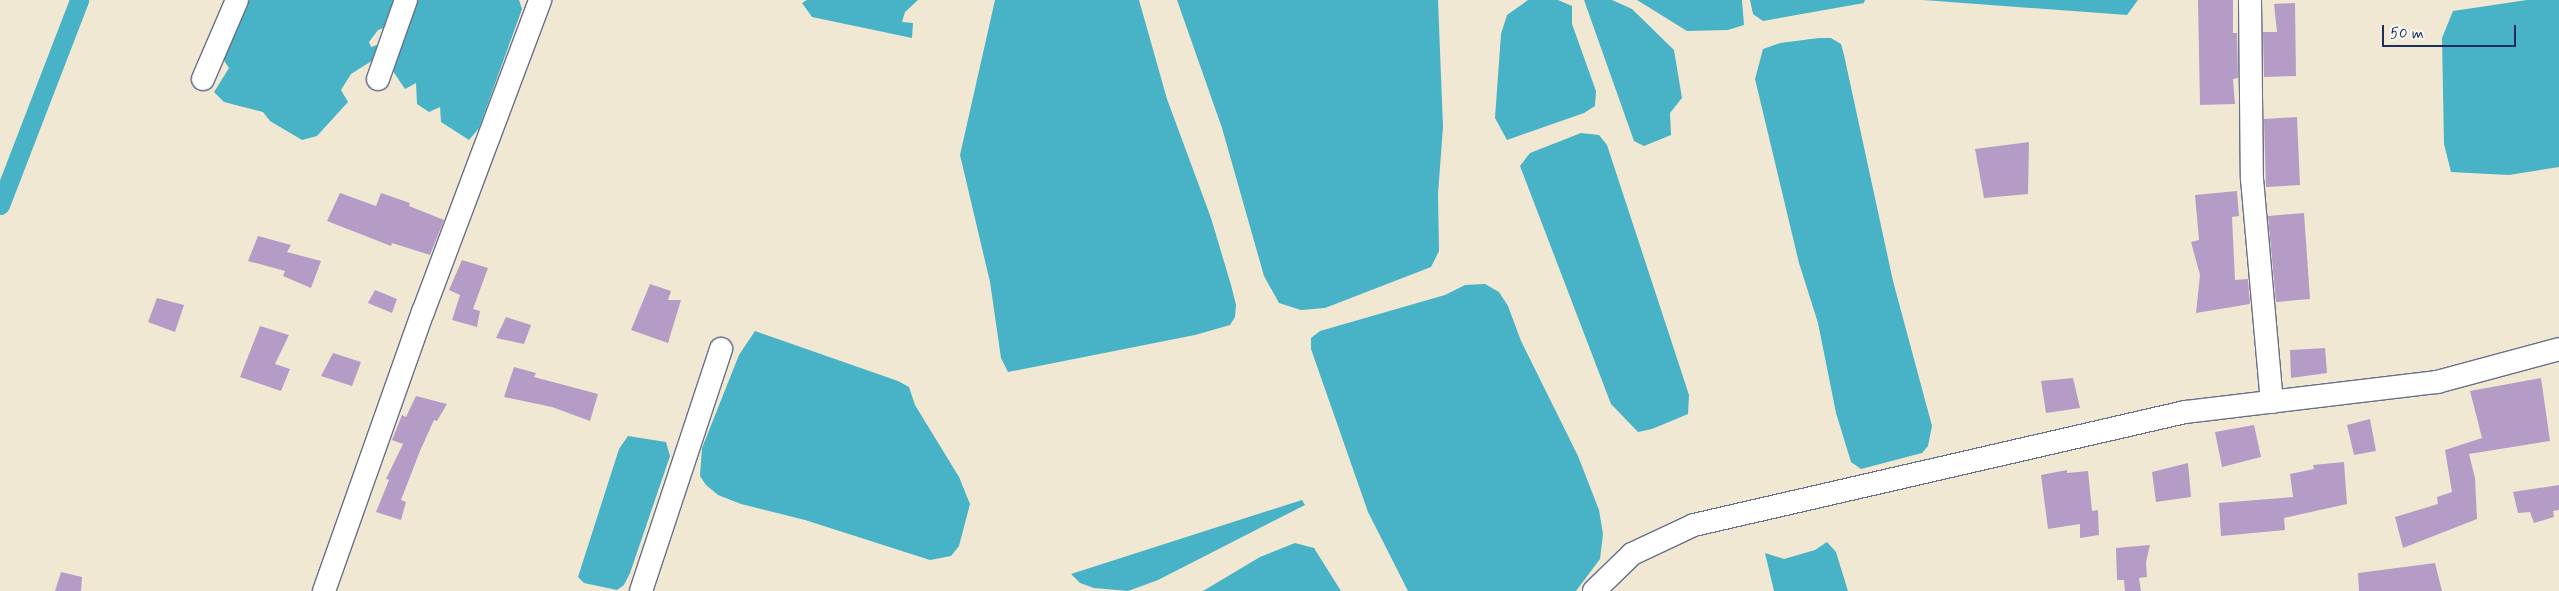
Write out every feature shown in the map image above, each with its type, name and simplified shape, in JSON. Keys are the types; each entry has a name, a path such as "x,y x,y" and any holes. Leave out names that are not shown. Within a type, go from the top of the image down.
{"street":[{"path":"202,79 237,0"},
{"path":"378,79 406,0"},
{"path":"324,591 423,312 540,0"},
{"path":"2250,0 2252,179 2272,402"},
{"path":"641,591 721,349"},
{"path":"1594,591 1632,554 1694,525 2186,412 2437,382 2559,349"}],"water":[{"path":"246,0 399,0 391,25 378,30 369,42 371,47 380,44 378,57 351,74 341,90 348,102 317,136 302,140 270,121 263,112 224,102 214,92 229,68 221,56"},
{"path":"415,0 519,0 522,9 479,128 469,140 441,122 440,107 429,112 417,104 416,83 405,89 389,65"},
{"path":"807,0 918,0 905,12 902,22 913,23 912,38 812,17 802,3"},
{"path":"995,0 1139,0 1167,99 1211,218 1231,285 1236,305 1235,317 1230,325 1195,335 1008,372 1001,358 990,282 960,155"},
{"path":"1177,0 1438,0 1443,127 1438,194 1439,251 1431,267 1325,308 1301,310 1279,303 1264,276 1222,128"},
{"path":"1528,0 1558,0 1572,6 1572,24 1596,91 1595,106 1584,113 1507,140 1495,118 1501,34 1507,15"},
{"path":"1584,0 1612,0 1632,9 1674,50 1682,98 1670,113 1671,135 1644,146 1634,141"},
{"path":"1637,0 1742,0 1744,25 1728,30 1687,31"},
{"path":"1750,0 1865,0 1864,3 1763,21 1753,14"},
{"path":"1923,0 2138,0 2127,15"},
{"path":"2527,0 2559,0 2559,167 2509,175 2451,172 2444,144 2442,38 2453,11"},
{"path":"1831,38 1841,44 1893,281 1932,426 1928,446 1922,453 1861,469 1851,462 1836,413 1818,323 1799,263 1755,79 1763,49 1780,43"},
{"path":"1581,133 1599,135 1607,145 1689,395 1688,414 1652,429 1638,432 1611,404 1520,166 1530,153"},
{"path":"1485,284 1499,292 1508,306 1521,341 1578,456 1599,510 1603,534 1600,559 1576,591 1408,591 1368,512 1311,349 1311,338 1320,331 1445,295 1465,285"},
{"path":"755,331 898,381 909,387 915,405 959,477 970,504 959,546 951,556 930,560 805,520 741,504 718,495 706,485 700,476 702,448 739,355"},
{"path":"628,436 666,442 670,456 630,573 624,585 617,590 584,583 578,577 619,449"},
{"path":"1302,500 1305,505 1158,580 1128,591 1094,588 1080,583 1071,574"},
{"path":"1827,542 1836,552 1848,591 1774,591 1765,553 1784,559 1815,550"},
{"path":"1295,543 1314,548 1341,591 1203,591 1260,557"}],"building":[{"path":"2198,0 2233,0 2233,33 2237,33 2238,78 2233,79 2235,104 2200,105"},
{"path":"2295,3 2296,76 2264,77 2263,32 2277,32 2274,4"},
{"path":"2297,117 2300,185 2266,187 2264,119"},
{"path":"2029,142 2028,194 1984,198 1975,149"},
{"path":"2237,191 2239,216 2232,217 2235,280 2248,279 2250,304 2196,313 2200,275 2191,242 2199,240 2195,195"},
{"path":"340,193 376,206 381,193 410,203 409,206 444,220 430,255 392,243 391,246 327,221"},
{"path":"2304,213 2310,299 2276,302 2268,216"},
{"path":"258,236 291,245 287,252 321,261 311,288 283,276 285,271 248,261"},
{"path":"462,260 488,268 473,309 480,311 477,327 452,320 460,295 449,290"},
{"path":"650,284 671,291 668,300 681,300 668,343 631,330"},
{"path":"375,290 397,299 392,313 368,303"},
{"path":"157,298 184,305 175,332 148,322"},
{"path":"506,317 531,325 524,344 496,338"},
{"path":"260,326 289,335 275,364 290,369 281,391 240,377"},
{"path":"2325,348 2327,373 2291,378 2290,350"},
{"path":"333,353 361,362 352,386 321,376"},
{"path":"514,367 536,373 534,377 598,394 590,421 552,407 504,397"},
{"path":"2073,378 2080,408 2046,413 2041,381"},
{"path":"2541,378 2550,441 2469,454 2475,478 2477,519 2403,548 2395,517 2438,504 2437,497 2452,492 2445,450 2482,438 2470,391"},
{"path":"416,396 447,404 437,421 434,420 420,451 401,500 406,502 401,520 376,512 389,480 386,479 403,444 392,440 402,415 406,417"},
{"path":"2370,419 2376,451 2354,455 2347,425"},
{"path":"2254,425 2261,457 2222,467 2215,432"},
{"path":"2344,462 2347,504 2284,518 2285,530 2221,536 2219,503 2293,497 2290,474 2314,469 2313,465"},
{"path":"2188,463 2191,497 2156,502 2152,472"},
{"path":"2067,470 2067,473 2088,471 2092,511 2098,510 2099,535 2080,538 2080,524 2048,529 2041,475"},
{"path":"2559,485 2559,510 2553,511 2554,517 2534,523 2530,512 2518,513 2513,492"},
{"path":"2150,545 2146,562 2147,577 2139,578 2141,591 2125,591 2124,580 2117,580 2116,548"},
{"path":"2435,563 2442,591 2359,591 2358,573"},
{"path":"61,572 82,577 81,591 55,591"}],"waterway":[{"path":"0,205 79,0"}]}
